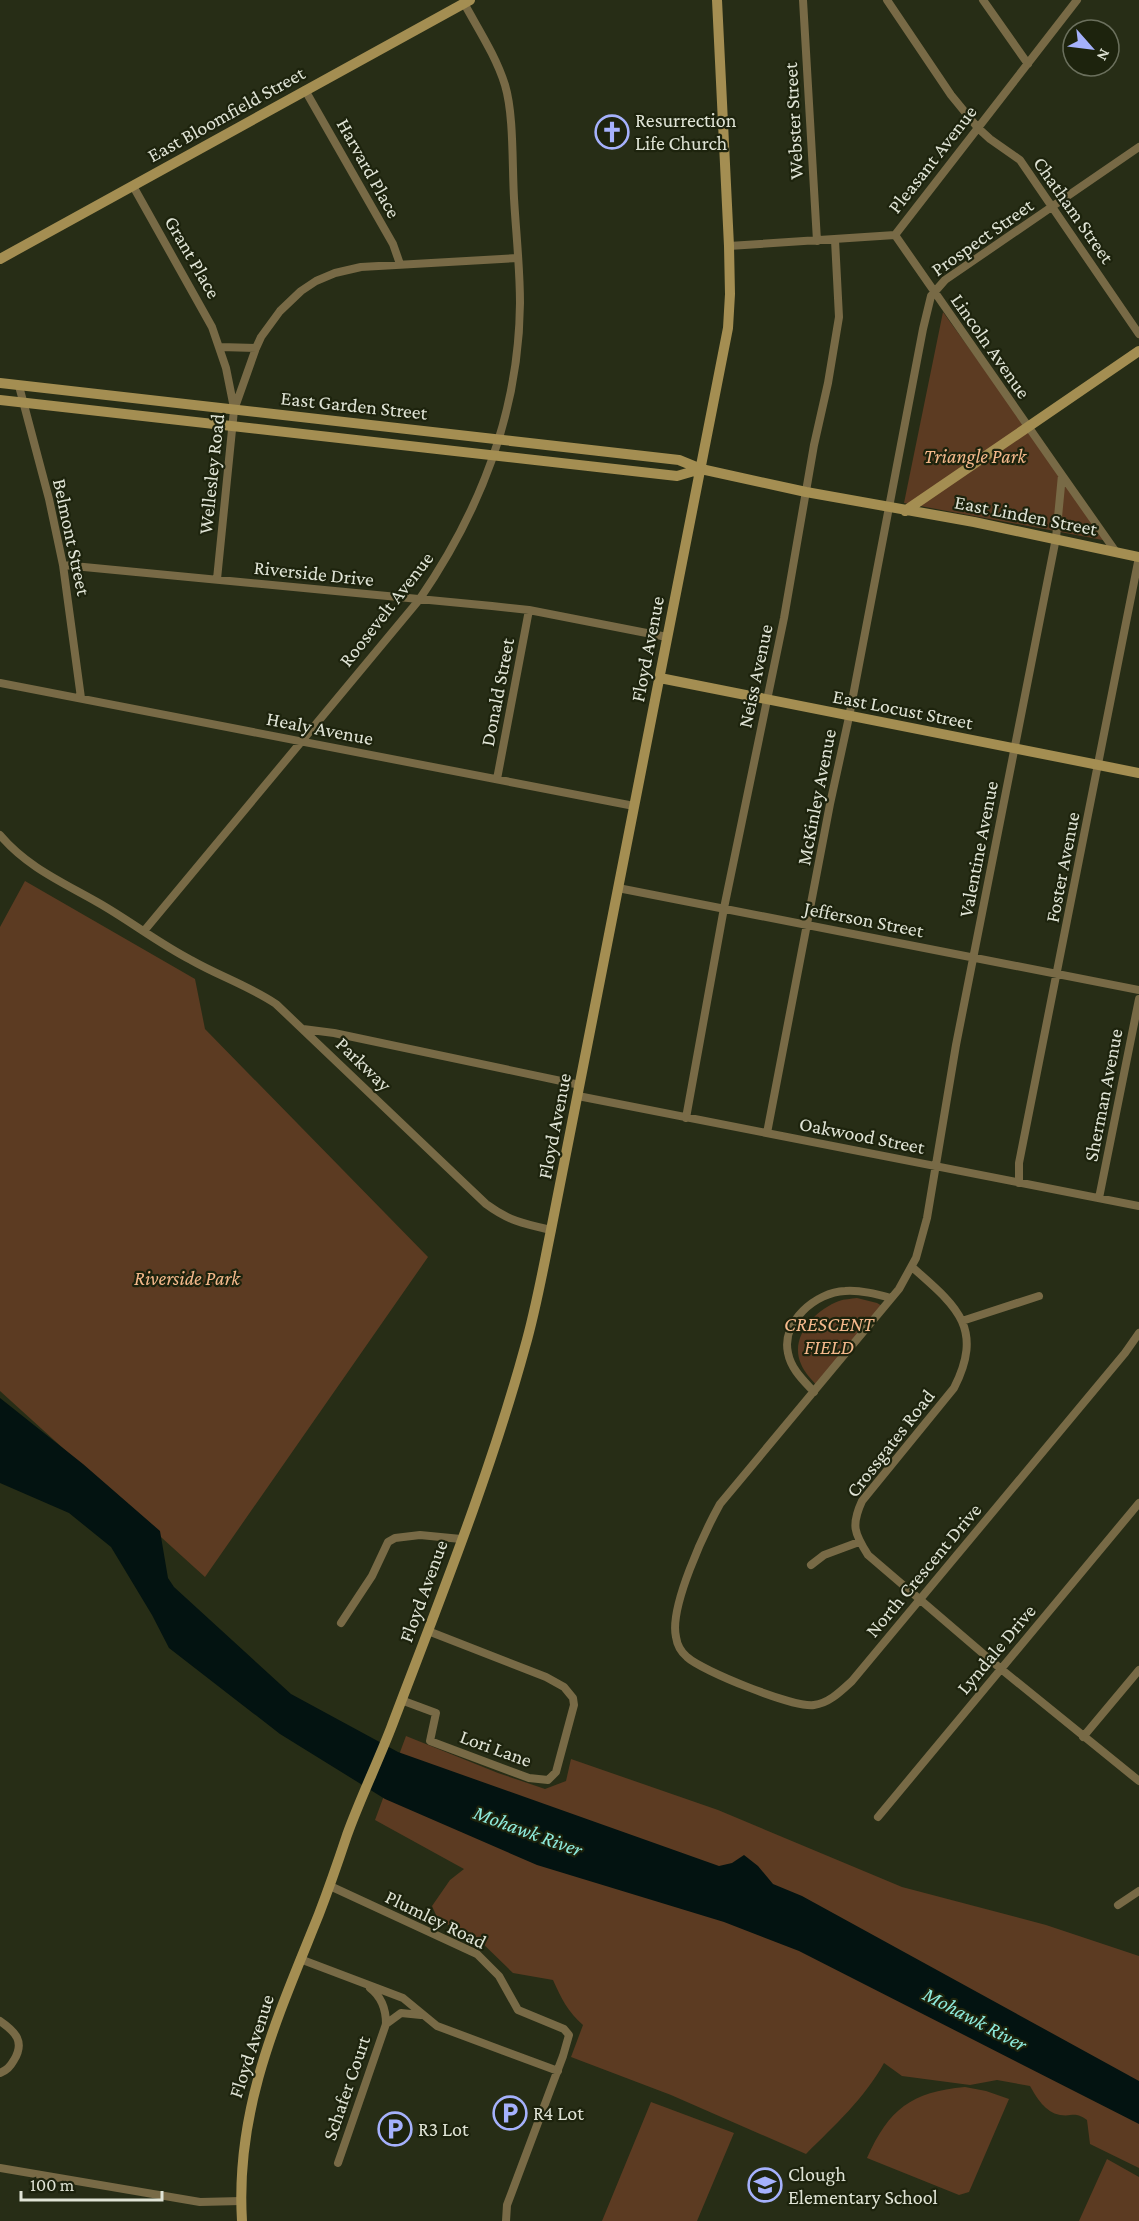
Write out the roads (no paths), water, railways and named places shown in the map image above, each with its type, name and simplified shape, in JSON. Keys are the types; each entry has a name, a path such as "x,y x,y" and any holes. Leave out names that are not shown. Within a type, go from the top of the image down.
{"street":[{"name":"Floyd Avenue","path":"242,2221 244,2136 268,2044 391,1729 461,1539 526,1345 551,1230 728,328 729,246 717,0"},
{"name":"Webster Street","path":"803,0 817,241"},
{"name":"Chatham Street","path":"887,0 951,95 978,128 990,140 1020,160 1139,334"},
{"path":"983,0 1028,64"},
{"name":"Pleasant Avenue","path":"729,246 895,235 1077,0"},
{"name":"East Bloomfield Street","path":"0,259 467,2"},
{"name":"Roosevelt Avenue","path":"144,932 419,600 444,564 462,530 501,439 516,356 520,303 508,104 499,70 467,2"},
{"name":"Harvard Place","path":"306,90 393,244 400,264"},
{"name":"Prospect Street","path":"934,292 945,280 1139,147"},
{"name":"Grant Place","path":"133,186 201,304 220,347 234,410"},
{"name":"Lincoln Avenue","path":"895,235 1116,552"},
{"name":"Neiss Avenue","path":"686,1118 724,908 839,317 835,240"},
{"name":"Wellesley Road","path":"217,579 234,410 261,337 280,311 301,291 316,281 335,273 361,267 518,258"},
{"name":"McKinley Avenue","path":"767,1133 923,329 934,292"},
{"path":"220,347 256,348"},
{"path":"905,511 1139,351"},
{"name":"East Garden Street","path":"0,383 679,460 701,470 905,511"},
{"name":"Belmont Street","path":"19,386 49,499 63,565 81,698"},
{"name":"East Garden Street","path":"0,400 677,476 701,470"},
{"path":"1056,538 1062,475"},
{"name":"East Linden Street","path":"905,511 1056,538 1139,557"},
{"name":"Valentine Avenue","path":"934,1166 1056,538"},
{"name":"Foster Avenue","path":"1019,1183 1019,1163 1139,557"},
{"name":"Riverside Drive","path":"63,565 529,610 667,637"},
{"name":"Donald Street","path":"497,779 529,610"},
{"name":"East Locust Street","path":"660,678 766,701 1139,773"},
{"name":"Healy Avenue","path":"0,683 634,806"},
{"name":"Parkway","path":"0,835 31,865 51,878 98,902 191,960 255,990 276,1004 486,1204 503,1217 518,1223 551,1230"},
{"name":"Jefferson Street","path":"618,888 1139,990"},
{"name":"Sherman Avenue","path":"1099,1198 1139,999"},
{"name":"Oakwood Street","path":"303,1029 334,1033 686,1118 1139,1206"},
{"path":"891,1298 864,1292 845,1291 820,1297 807,1307 794,1323 788,1337 787,1351 792,1366 814,1392 891,1298 912,1267 927,1218 934,1166"},
{"name":"Crossgates Road","path":"859,1542 854,1529 855,1515 862,1501 954,1388 962,1372 966,1352 966,1335 962,1320 950,1301 912,1267"},
{"path":"962,1320 1039,1296"},
{"name":"North Crescent Drive","path":"814,1392 731,1490 707,1527 675,1620 675,1635 683,1653 701,1667 805,1706 813,1706 835,1697 852,1681 1125,1353 1139,1333"},
{"name":"Lyndale Drive","path":"878,1817 1139,1503"},
{"path":"341,1623 372,1576 388,1542 395,1538 420,1535 461,1539"},
{"path":"811,1565 824,1554 859,1542 868,1555 1001,1669 1139,1781"},
{"name":"Lori Lane","path":"401,1700 436,1713 430,1741 529,1778 548,1780 556,1772 574,1705 570,1693 546,1677 428,1631"},
{"path":"1083,1737 1139,1670"},
{"name":"Plumley Road","path":"330,1886 477,1954 498,1976 518,2010 568,2032 569,2038 558,2071 507,2205 505,2220"},
{"path":"1118,1905 1139,1891"},
{"path":"300,1959 403,1998 411,2002 422,2016 442,2028 558,2071"},
{"name":"Schafer Court","path":"338,2163 386,2024 385,2011 380,1997 364,1983"},
{"name":"Schafer Court","path":"386,2024 401,2013 422,2016"},
{"path":"0,2021 19,2039 20,2049 10,2067 0,2073"},
{"path":"0,2168 200,2202 241,2201"}],"water":[{"name":"Mohawk River","path":"0,1398 83,1464 160,1531 168,1578 174,1587 291,1694 398,1752 719,1866 732,1863 744,1855 758,1866 773,1884 802,1896 1139,2081 1139,2124 799,1951 724,1922 537,1865 385,1799 280,1734 169,1648 111,1547 69,1513 0,1483"}],"place":[{"name":"Resurrection Life Church","path":"612,132"},
{"name":"R4 Lot","path":"510,2113"},
{"name":"R3 Lot","path":"395,2129"},
{"name":"Clough Elementary School","path":"765,2185"}],"park label":[{"name":"Triangle Park","path":"975,456"},
{"name":"Riverside Park","path":"187,1278"},
{"name":"CRESCENT FIELD","path":"829,1336"}]}
